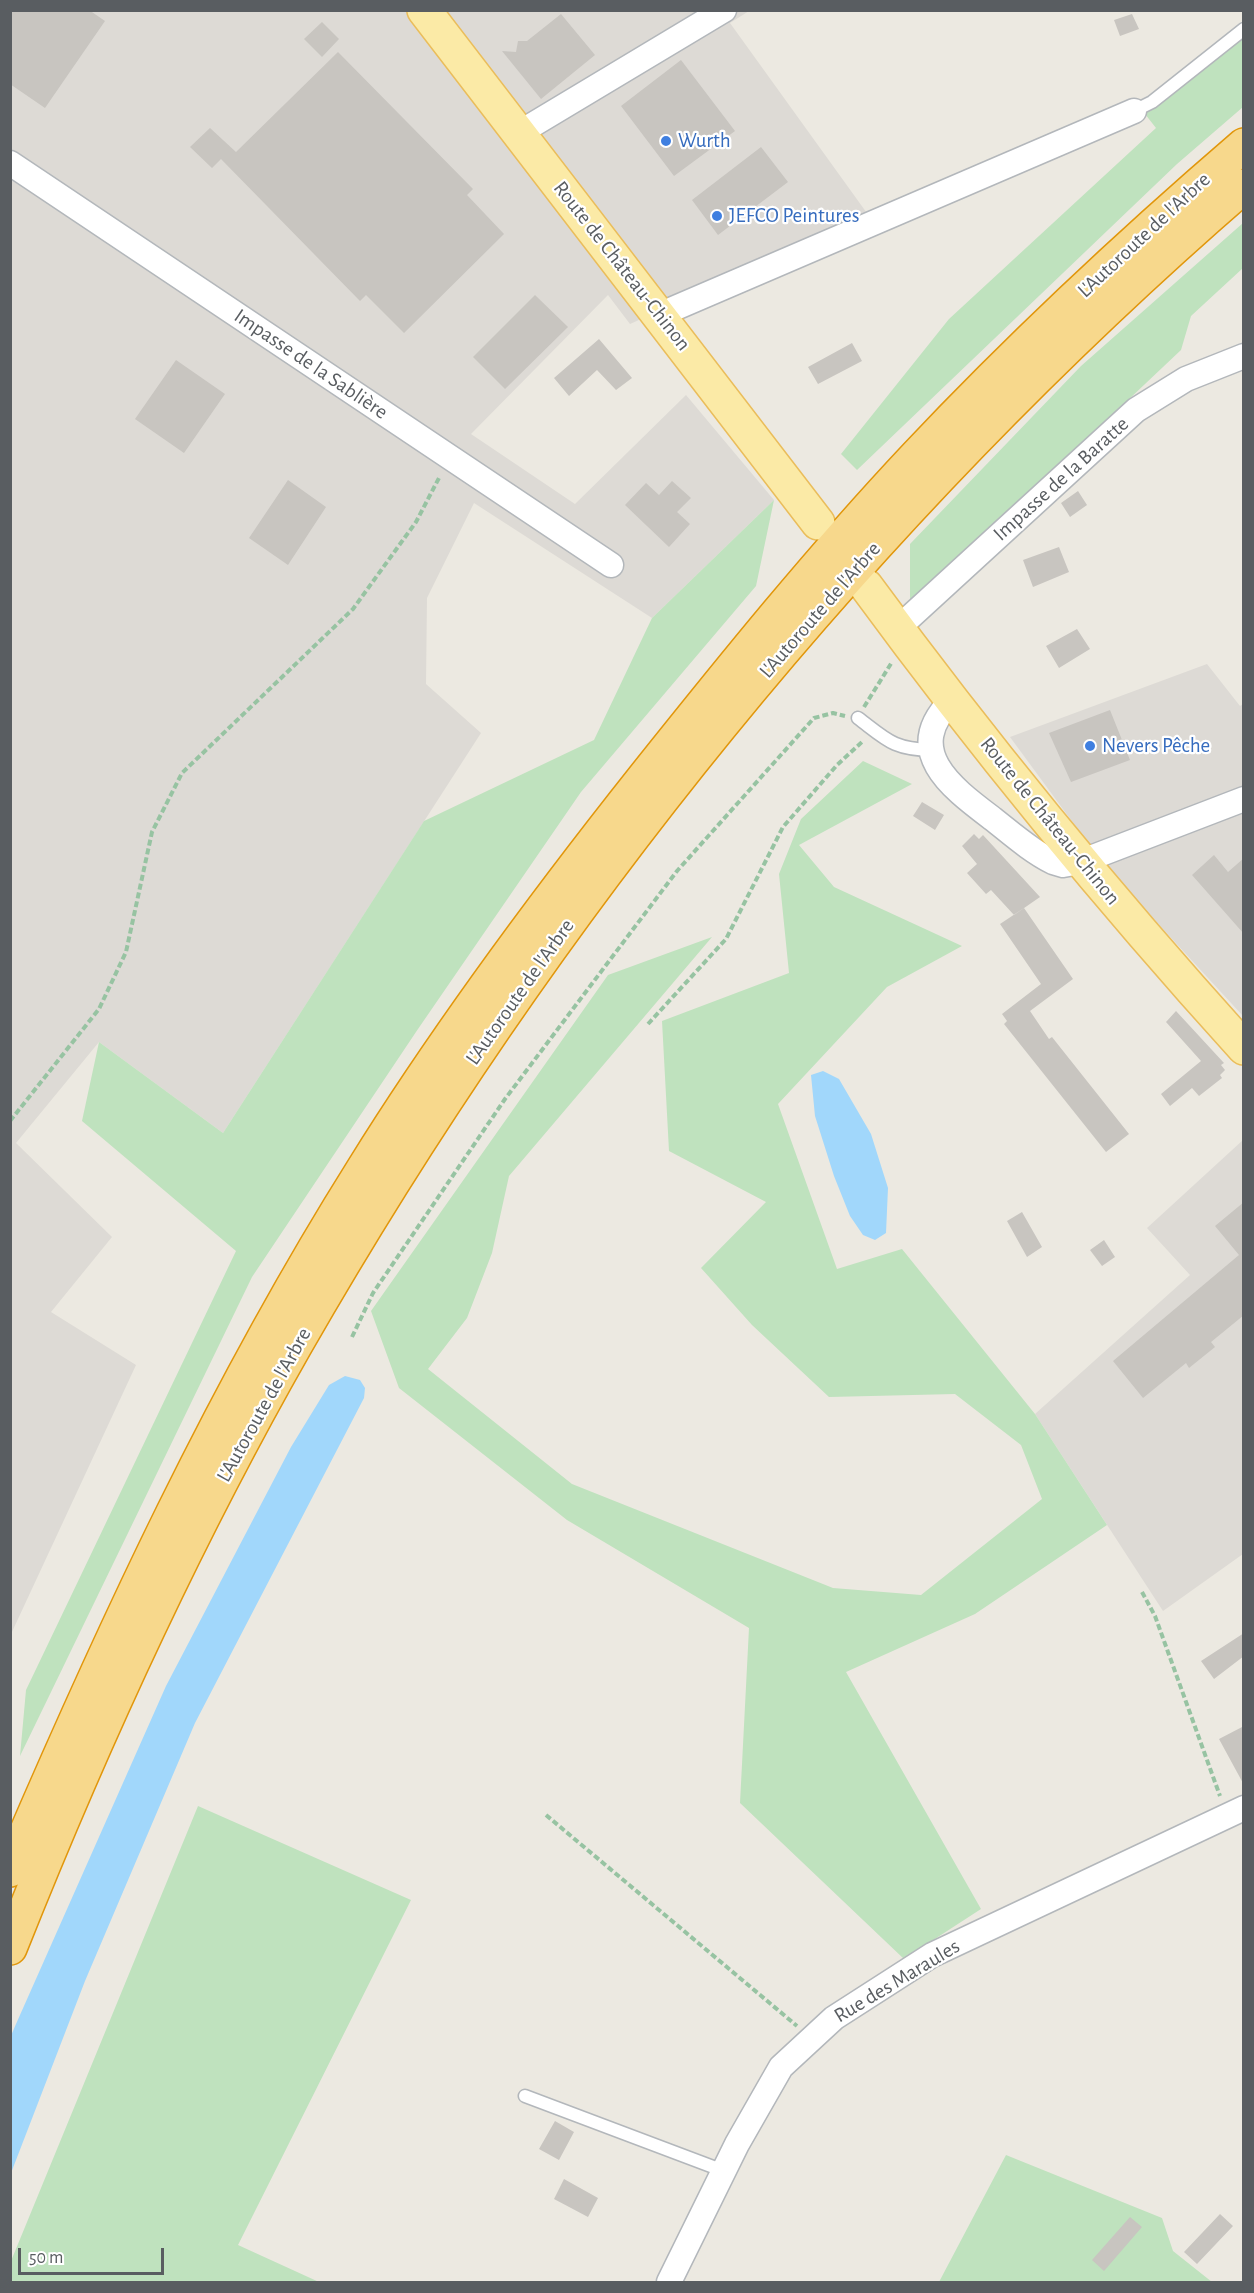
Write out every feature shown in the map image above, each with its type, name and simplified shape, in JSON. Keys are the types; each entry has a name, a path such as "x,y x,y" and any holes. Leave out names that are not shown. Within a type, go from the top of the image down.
{"highway":[{"name":"L'Autoroute de l'Arbre","path":"10,1870 85,1696 167,1526 265,1336 362,1170 513,950 603,830 717,686 862,515 918,454 1031,340 1244,145"},
{"name":"L'Autoroute de l'Arbre","path":"10,1948 81,1777 201,1520 293,1348 387,1191 483,1044 614,860 724,720 880,540 966,448 1057,358 1244,186"}],"main road":[{"name":"Route de Château-Chinon","path":"424,10 819,523"},
{"name":"Route de Château-Chinon","path":"866,586 952,700 1080,862 1242,1045"}],"street":[{"path":"519,133 724,10"},
{"path":"659,315 1134,111"},
{"name":"Impasse de la Sablière","path":"10,163 611,566"},
{"name":"Impasse de la Baratte","path":"901,634 1136,410 1186,379 1244,356"},
{"path":"952,700 940,712 931,729 931,750 939,771 954,789 1041,856 1063,865 1080,862 1244,799"},
{"name":"Rue des Maraules","path":"669,2283 724,2171 781,2067 834,2018 932,1955 1238,1813"}],"lane":[{"path":"1134,111 1152,102 1244,29"},
{"path":"858,718 906,749 931,750"},
{"path":"525,2096 724,2171"}],"path":[{"path":"10,1121 99,1009 126,952 152,832 182,773 353,609 416,522 450,458"},
{"path":"352,1337 374,1293 505,1099 677,871 814,718 833,713 858,718 901,634"},
{"path":"648,1024 726,939 783,827 837,765 874,730"},
{"path":"1142,1592 1155,1616 1238,1813"},
{"path":"546,1815 811,2038"}],"shaded area":[{"path":"11,11 749,11 730,23 869,216 630,324 608,295 471,434 575,504 686,395 774,500 652,618 474,503 427,598 426,684 481,733 223,1133 99,1042 16,1143 112,1237 51,1312 136,1365 11,1634"},
{"path":"1207,664 1240,706 1243,704 1243,1016 1104,865 1010,737"},
{"path":"1243,1140 1243,1554 1163,1611 1035,1414 1190,1275 1147,1228"}],"green space":[{"path":"1243,36 1243,107 1177,164 857,470 841,454 949,319 1156,128 1145,114"},
{"path":"1243,223 1243,268 1191,316 1181,350 910,606 910,544 1081,366"},
{"path":"774,500 756,586 581,792 418,1029 252,1277 20,1756 26,1690 236,1251 82,1121 99,1042 223,1133 424,821 594,740 652,618"},
{"path":"863,761 912,784 799,845 834,887 962,946 887,987 778,1104 837,1269 902,1249 1035,1414 1107,1525 975,1614 846,1672 981,1909 904,1959 740,1803 749,1628 567,1520 399,1388 371,1311 608,975 712,937 509,1176 492,1253 467,1318 428,1369 572,1484 833,1588 921,1595 1042,1499 1021,1445 955,1394 829,1397 752,1325 701,1268 766,1202 669,1151 662,1021 789,973 779,874 801,819"},
{"path":"198,1806 411,1900 238,2245 319,2282 11,2282 11,2261"},
{"path":"1006,2155 1162,2218 1173,2251 1212,2282 939,2282"}],"water":[{"path":"823,1071 839,1079 871,1134 888,1188 886,1233 875,1240 863,1235 850,1216 834,1176 815,1116 811,1075"},
{"path":"345,1376 360,1380 365,1388 364,1398 195,1723 85,1981 11,2173 10,2038 166,1686 291,1447 329,1385"}],"building":[{"path":"10,10 89,10 105,21 45,108 10,84"},
{"path":"561,14 595,55 541,99 502,51 516,52 518,41 527,41"},
{"path":"1132,14 1139,29 1120,36 1114,20"},
{"path":"322,22 339,39 322,57 304,39"},
{"path":"338,52 473,189 467,195 504,234 404,333 366,295 360,301 221,159 212,168 190,147 210,128 236,152"},
{"path":"681,60 735,131 674,176 621,106"},
{"path":"761,147 788,182 718,235 692,200"},
{"path":"535,295 568,327 505,389 473,357"},
{"path":"599,339 632,378 616,390 597,370 569,396 554,378"},
{"path":"852,343 862,361 818,384 808,367"},
{"path":"176,360 225,394 184,453 135,419"},
{"path":"288,480 326,507 288,565 249,538"},
{"path":"672,481 691,498 677,512 690,524 669,547 625,505 646,483 659,495"},
{"path":"1078,491 1087,505 1070,517 1061,503"},
{"path":"1059,547 1069,572 1033,587 1023,560"},
{"path":"1077,629 1090,649 1059,668 1046,646"},
{"path":"1110,710 1130,760 1071,782 1049,733"},
{"path":"922,802 944,815 935,830 913,816"},
{"path":"974,834 979,839 983,835 1040,897 1014,915 991,890 986,894 967,873 977,864 962,846"},
{"path":"1214,855 1228,872 1244,858 1244,934 1192,875"},
{"path":"1024,908 1073,979 1030,1011 1049,1039 1052,1037 1129,1134 1106,1152 1004,1024 1007,1021 1002,1014 1041,984 1000,924"},
{"path":"1176,1011 1224,1063 1221,1065 1225,1070 1220,1075 1222,1078 1199,1096 1192,1088 1170,1106 1161,1094 1201,1061 1166,1022"},
{"path":"1244,1202 1244,1315 1211,1342 1215,1347 1189,1368 1186,1363 1143,1398 1113,1361 1239,1255 1215,1226"},
{"path":"1022,1212 1042,1247 1027,1257 1007,1221"},
{"path":"1104,1240 1115,1257 1102,1266 1090,1250"},
{"path":"1244,1633 1244,1656 1214,1679 1201,1661"},
{"path":"1244,1726 1244,1785 1219,1739"},
{"path":"555,2121 574,2132 559,2160 539,2149"},
{"path":"564,2179 598,2198 588,2217 554,2199"},
{"path":"1220,2214 1233,2226 1197,2264 1184,2252"},
{"path":"1130,2217 1142,2227 1104,2271 1092,2260"}],"place":[{"name":"Wurth","path":"666,141"},
{"name":"JEFCO Peintures","path":"717,216"},
{"name":"Nevers Pêche","path":"1090,746"}]}
